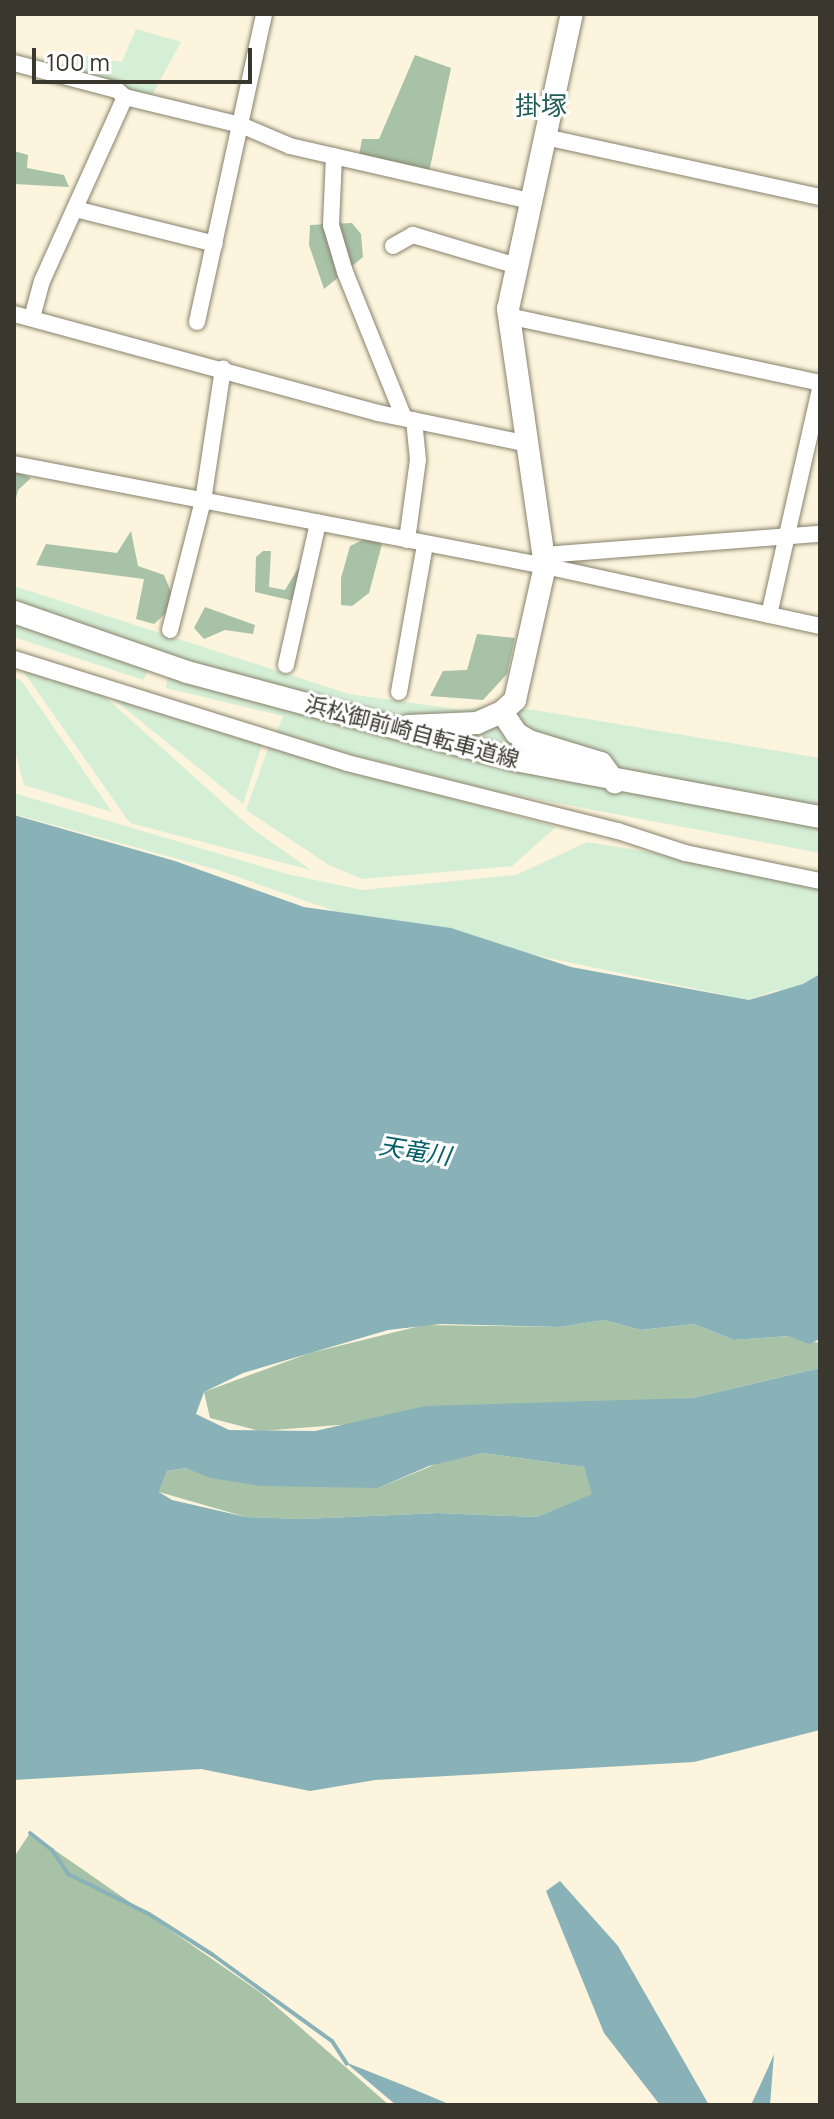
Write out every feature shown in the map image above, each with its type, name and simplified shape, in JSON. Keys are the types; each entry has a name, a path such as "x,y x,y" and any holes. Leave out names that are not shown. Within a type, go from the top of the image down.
{"street":[{"path":"197,322 264,14"},
{"path":"391,727 477,723 502,712 515,700 544,560 524,443 508,316 572,14"},
{"path":"14,63 117,90 125,97 241,125 290,146 531,201"},
{"path":"32,318 42,281 125,97"},
{"path":"545,137 820,197"},
{"path":"334,156 331,225 345,272 409,419 418,460 407,540"},
{"path":"75,209 215,244"},
{"path":"393,246 413,235 517,266"},
{"path":"14,314 409,419 524,443"},
{"path":"508,316 820,386 769,615"},
{"path":"170,630 203,501 223,369"},
{"path":"14,464 425,544 544,560 820,626"},
{"path":"286,665 318,523"},
{"path":"544,560 820,534"},
{"path":"399,692 425,544"},
{"name":"浜松御前崎自転車道線","path":"14,612 187,672 391,727 615,782 820,817"},
{"path":"14,659 347,763 618,831 685,853 820,881"},
{"path":"502,712 516,733 601,763 615,782"}],"green space":[{"path":"136,29 181,42 152,95 61,75 67,53 122,62"},
{"path":"415,55 451,68 428,177 358,161 362,139 379,139"},
{"path":"14,151 28,155 27,168 64,175 69,187 14,184"},
{"path":"352,223 361,234 363,257 324,289 309,245 310,225"},
{"path":"14,471 31,478 18,490 14,507"},
{"path":"131,531 138,566 164,575 176,604 154,624 136,619 144,579 36,565 46,544 117,553"},
{"path":"367,538 382,544 369,593 352,606 341,605 341,578 350,546"},
{"path":"263,551 271,551 269,587 285,590 300,565 294,601 255,592 256,557"},
{"path":"14,586 349,694 462,710 490,706 534,710 820,758 820,853 494,791 275,735 283,716 166,688 168,674 150,668 143,680 14,637"},
{"path":"205,607 255,625 253,634 225,630 204,639 194,628"},
{"path":"477,634 515,638 507,674 483,700 430,696 443,671 467,670"},
{"path":"23,671 103,695 251,828 311,870 130,823"},
{"path":"14,678 21,680 112,812 24,785 14,747"},
{"path":"111,697 262,745 243,804"},
{"path":"269,746 556,827 512,866 362,879 329,865 246,810"},
{"path":"14,793 287,874 362,890 516,875 587,842 820,880 820,1000 776,990 749,1000 349,916 218,870 14,814"},
{"path":"604,1320 641,1330 694,1324 734,1340 789,1336 820,1343 820,1368 692,1398 260,1431 210,1418 204,1392 310,1353 424,1325 560,1327"},
{"path":"483,1453 584,1467 593,1494 537,1517 438,1513 303,1519 246,1517 159,1492 167,1471 186,1468 378,1488 439,1463"},
{"path":"30,1833 261,1993 389,2105 14,2105 14,1857"}],"water":[{"name":"天竜川","path":"14,815 175,861 304,907 451,928 571,967 749,1000 803,984 820,974 820,1339 809,1344 788,1336 734,1340 694,1324 641,1330 604,1320 560,1327 441,1324 388,1330 243,1373 204,1392 196,1414 229,1430 315,1431 425,1406 692,1398 820,1368 820,1730 694,1762 375,1780 310,1791 201,1769 14,1780","holes":["483,1453 584,1467 592,1494 537,1517 438,1513 303,1519 246,1517 172,1500 159,1492 167,1471 186,1468 210,1478 261,1486 378,1488 429,1466"]},
{"path":"560,1881 618,1946 709,2105 660,2105 604,2033 546,1891"},
{"path":"774,2054 770,2105 751,2105 768,2068"},
{"path":"345,2062 413,2089 451,2105 396,2105"}],"waterway":[{"path":"30,1833 52,1850 68,1874 149,1914 213,1955 332,2041 347,2064"}],"district":[{"name":"掛塚","path":"541,106"}]}
